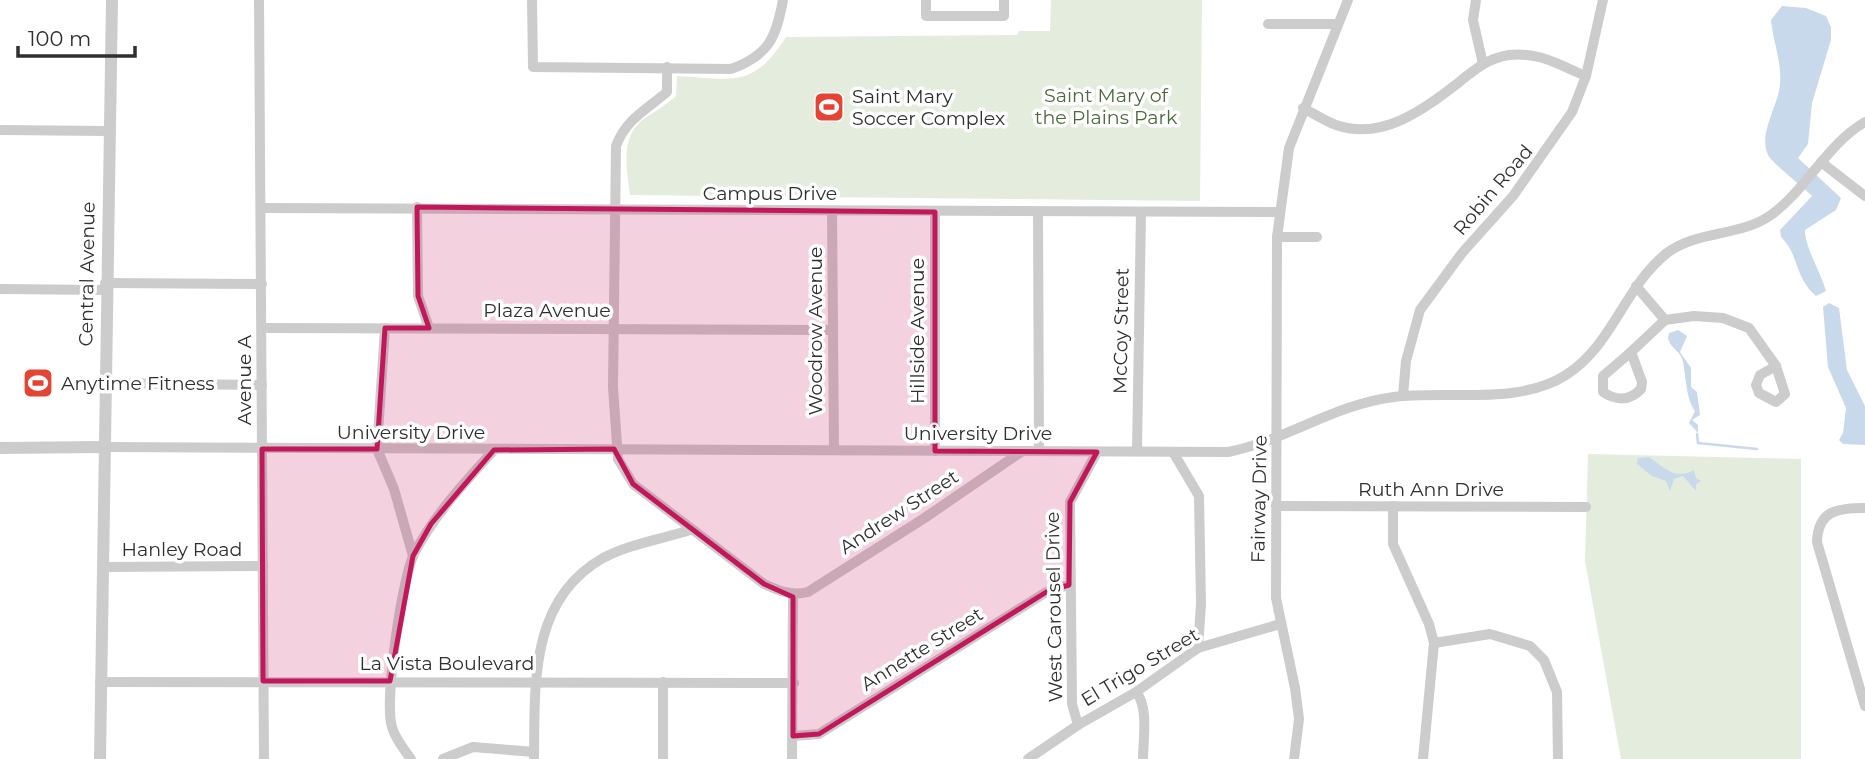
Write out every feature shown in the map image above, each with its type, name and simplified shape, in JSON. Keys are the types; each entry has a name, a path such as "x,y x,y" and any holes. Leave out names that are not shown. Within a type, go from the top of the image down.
{"street":[{"name":"Central Avenue","path":"100,759 105,287 112,0"},
{"name":"Avenue A","path":"259,0 264,759"},
{"path":"532,0 533,67 731,69 753,61 767,48 778,25 783,0"},
{"path":"926,0 926,16 1004,16 1004,0"},
{"name":"Fairway Drive","path":"1294,759 1299,719 1292,664 1280,624 1276,598 1277,237 1289,148 1348,0"},
{"path":"1476,0 1473,20 1483,64"},
{"name":"Robin Road","path":"1403,396 1406,361 1420,310 1545,155 1572,112 1586,76 1603,0"},
{"path":"1268,24 1338,24"},
{"path":"1303,108 1337,126 1362,128 1392,124 1413,116 1483,64 1498,57 1529,55 1555,60 1586,76"},
{"path":"667,67 667,92 637,113 623,129 616,146 614,328 617,449 622,468 634,484 690,530 764,584 793,594 792,759"},
{"path":"1865,122 1850,131 1817,166 1865,196"},
{"path":"0,130 109,131"},
{"name":"University Drive","path":"103,447 1228,452 1255,447 1352,407 1403,396 1507,393 1537,387 1565,375 1592,354 1636,286 1667,254 1684,243 1769,216 1798,190 1817,166"},
{"path":"416,207 418,296 429,328"},
{"name":"Campus Drive","path":"261,208 1279,212"},
{"name":"Woodrow Avenue","path":"832,211 834,450"},
{"name":"Hillside Avenue","path":"935,212 935,450"},
{"path":"1038,212 1039,451"},
{"name":"McCoy Street","path":"1137,451 1141,212"},
{"path":"1277,237 1317,237"},
{"path":"0,289 262,284"},
{"path":"1636,286 1665,320"},
{"path":"1631,352 1642,382 1641,389 1624,399 1611,397 1603,392 1603,376 1665,320 1694,316 1735,321 1749,328 1776,366"},
{"name":"Plaza Avenue","path":"262,328 832,330"},
{"path":"386,328 377,449 394,488 413,556"},
{"path":"106,383 262,385"},
{"path":"0,448 103,447"},
{"path":"411,759 391,727 390,681 413,556 431,524 494,450"},
{"name":"Andrew Street","path":"793,594 808,592 923,519 1021,452"},
{"name":"West Carousel Drive","path":"1078,725 1072,704 1070,502 1097,452"},
{"path":"1172,452 1199,496 1201,604 1198,648"},
{"name":"Ruth Ann Drive","path":"1276,506 1586,507"},
{"path":"1393,506 1393,544 1429,624 1434,643 1423,759"},
{"path":"1865,509 1839,508 1828,512 1821,521 1817,542 1865,706"},
{"path":"443,759 473,747 534,755 535,682 543,631 555,603 577,578 603,558 690,530"},
{"name":"Hanley Road","path":"102,567 263,566"},
{"name":"Annette Street","path":"793,736 819,734 1048,591 1069,585"},
{"name":"El Trigo Street","path":"1028,759 1078,725 1136,692 1198,648 1280,624"},
{"path":"1434,643 1490,634 1512,638 1537,653 1552,674 1556,692 1558,759"},
{"name":"La Vista Boulevard","path":"100,682 794,683"},
{"path":"663,682 663,759"},
{"path":"1136,692 1141,698 1143,711 1143,759"}],"highlighted area":[{"path":"417,207 935,212 935,451 1097,452 1070,502 1069,585 1048,591 819,734 793,736 793,597 764,584 633,484 614,449 494,450 431,524 413,556 390,681 263,681 262,449 377,449 385,328 429,328 418,296"}],"green space":[{"name":"Saint Mary of the Plains Park","path":"1051,0 1202,0 1200,201 630,195 627,154 631,134 645,118 676,96 677,76 727,79 752,73 774,54 786,37 1017,35 1019,31 1050,31"},
{"path":"1588,454 1801,459 1801,759 1621,759 1585,561"}],"water":[{"path":"1782,6 1806,8 1826,16 1831,27 1831,40 1812,103 1808,144 1798,158 1841,198 1836,210 1805,230 1807,243 1826,291 1816,296 1804,281 1780,230 1812,196 1770,158 1766,147 1767,129 1780,85 1780,68 1771,20"},
{"path":"1829,303 1839,308 1847,370 1865,406 1865,445 1843,444 1839,440 1843,433 1846,408 1828,367 1823,307"},
{"path":"1678,330 1687,336 1680,352 1691,368 1691,387 1697,392 1700,415 1692,420 1698,425 1698,433 1689,423 1695,411 1688,394 1682,359 1668,339 1669,333"},
{"path":"1649,457 1675,473 1694,470 1696,478 1701,481 1696,484 1696,491 1683,476 1674,479 1670,491 1666,481 1652,476 1637,464 1638,458"}],"waterway":[{"path":"1697,434 1698,443 1757,449"}],"place":[{"name":"Saint Mary Soccer Complex","path":"829,107"},
{"name":"Anytime Fitness","path":"38,383"}]}
